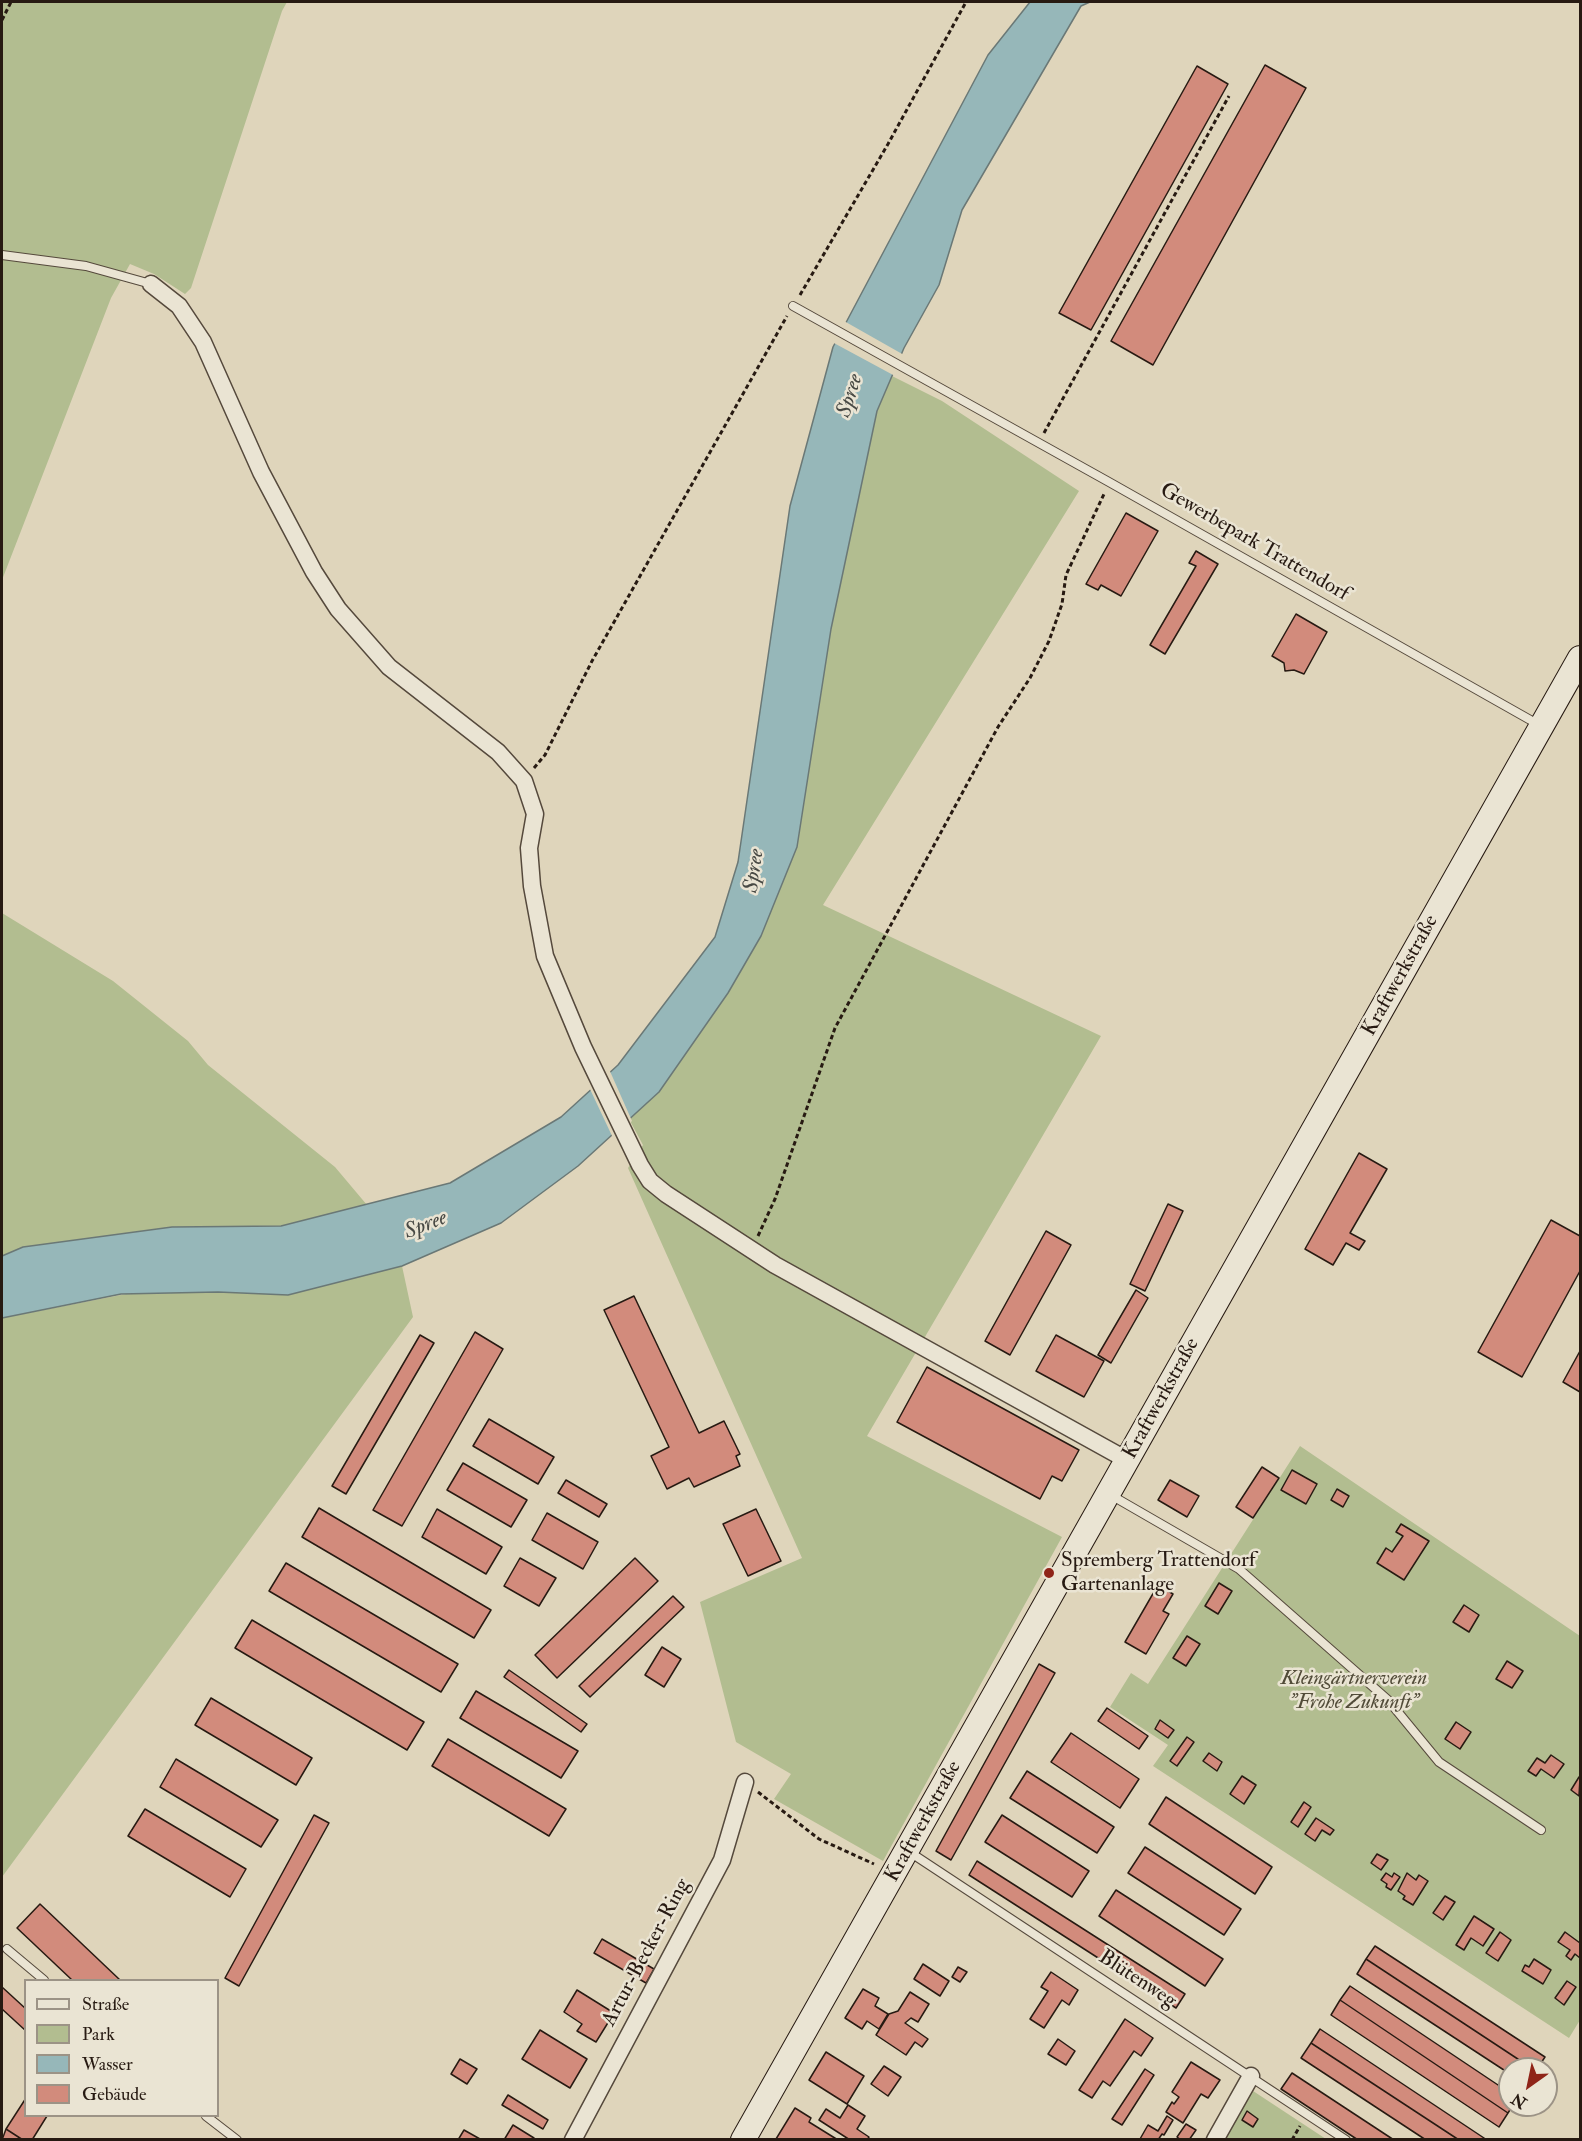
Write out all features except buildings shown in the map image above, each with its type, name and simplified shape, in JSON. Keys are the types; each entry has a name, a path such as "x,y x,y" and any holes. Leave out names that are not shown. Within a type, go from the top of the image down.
{"main road":[{"name":"Kraftwerkstraße","path":"743,2139 1581,658"}],"street":[{"path":"151,284 179,306 203,342 261,472 314,572 338,609 389,667 498,752 524,781 536,813 529,848 532,886 545,956 583,1047 633,1153 650,1180 666,1194 775,1265 1127,1460"},
{"name":"Artur-Becker-Ring","path":"573,2139 722,1860 746,1782"},
{"path":"1215,2139 1251,2076"}],"lane":[{"path":"2,255 86,266 151,284"},
{"name":"Gewerbepark Trattendorf","path":"793,306 1542,727"},
{"path":"1109,1494 1239,1569 1388,1700 1439,1762 1459,1778 1541,1830"},
{"name":"Blütenweg","path":"908,1850 1346,2139"},
{"path":"7,1949 43,1979"},
{"path":"209,2117 237,2139"}],"path":[{"path":"2,20 11,2"},
{"path":"524,781 544,755 592,661 793,306 888,144 966,2"},
{"path":"1039,443 1229,96"},
{"path":"752,1250 775,1199 835,1028 998,727 1030,678 1049,641 1062,604 1066,575 1109,482"},
{"path":"746,1782 819,1839 895,1873"}],"green space":[{"path":"2,2 287,2 282,11 191,288 185,294 154,274 130,264 111,298 2,580"},
{"path":"892,376 942,401 1079,491 823,905 1101,1036 867,1436 1062,1537 883,1861 774,1799 791,1774 736,1742 700,1602 802,1558 628,1168 643,1145 629,1119 659,1092 728,993 761,936 796,847 831,629 877,411"},
{"path":"2,913 113,981 188,1041 208,1065 335,1167 367,1205 281,1226 172,1227 23,1247 2,1256"},
{"path":"402,1266 413,1317 2,1877 2,1318 126,1294 218,1292 288,1295"},
{"name":"Kleingärtnerverein \"Frohe Zukunft\"","path":"1300,1446 1580,1636 1580,2020 1569,2038 1153,1766 1168,1745 1110,1707 1131,1673 1148,1684"},
{"path":"1247,2087 1326,2139 1218,2140"}],"water":[{"name":"Spree","path":"1030,2 1090,2 1081,6 962,210 939,285 904,348 877,411 831,629 797,847 761,936 728,993 659,1092 578,1166 501,1223 402,1266 288,1295 218,1292 121,1294 2,1318 2,1256 23,1247 172,1227 281,1226 450,1183 561,1117 618,1065 715,937 738,862 790,506 833,347 988,55"}],"pier":[{"path":"844,321 904,355 895,376 832,342"},
{"path":"609,1069 632,1121 613,1138 589,1087"}],"place":[{"name":"Spremberg Trattendorf Gartenanlage","path":"1049,1573"}]}
